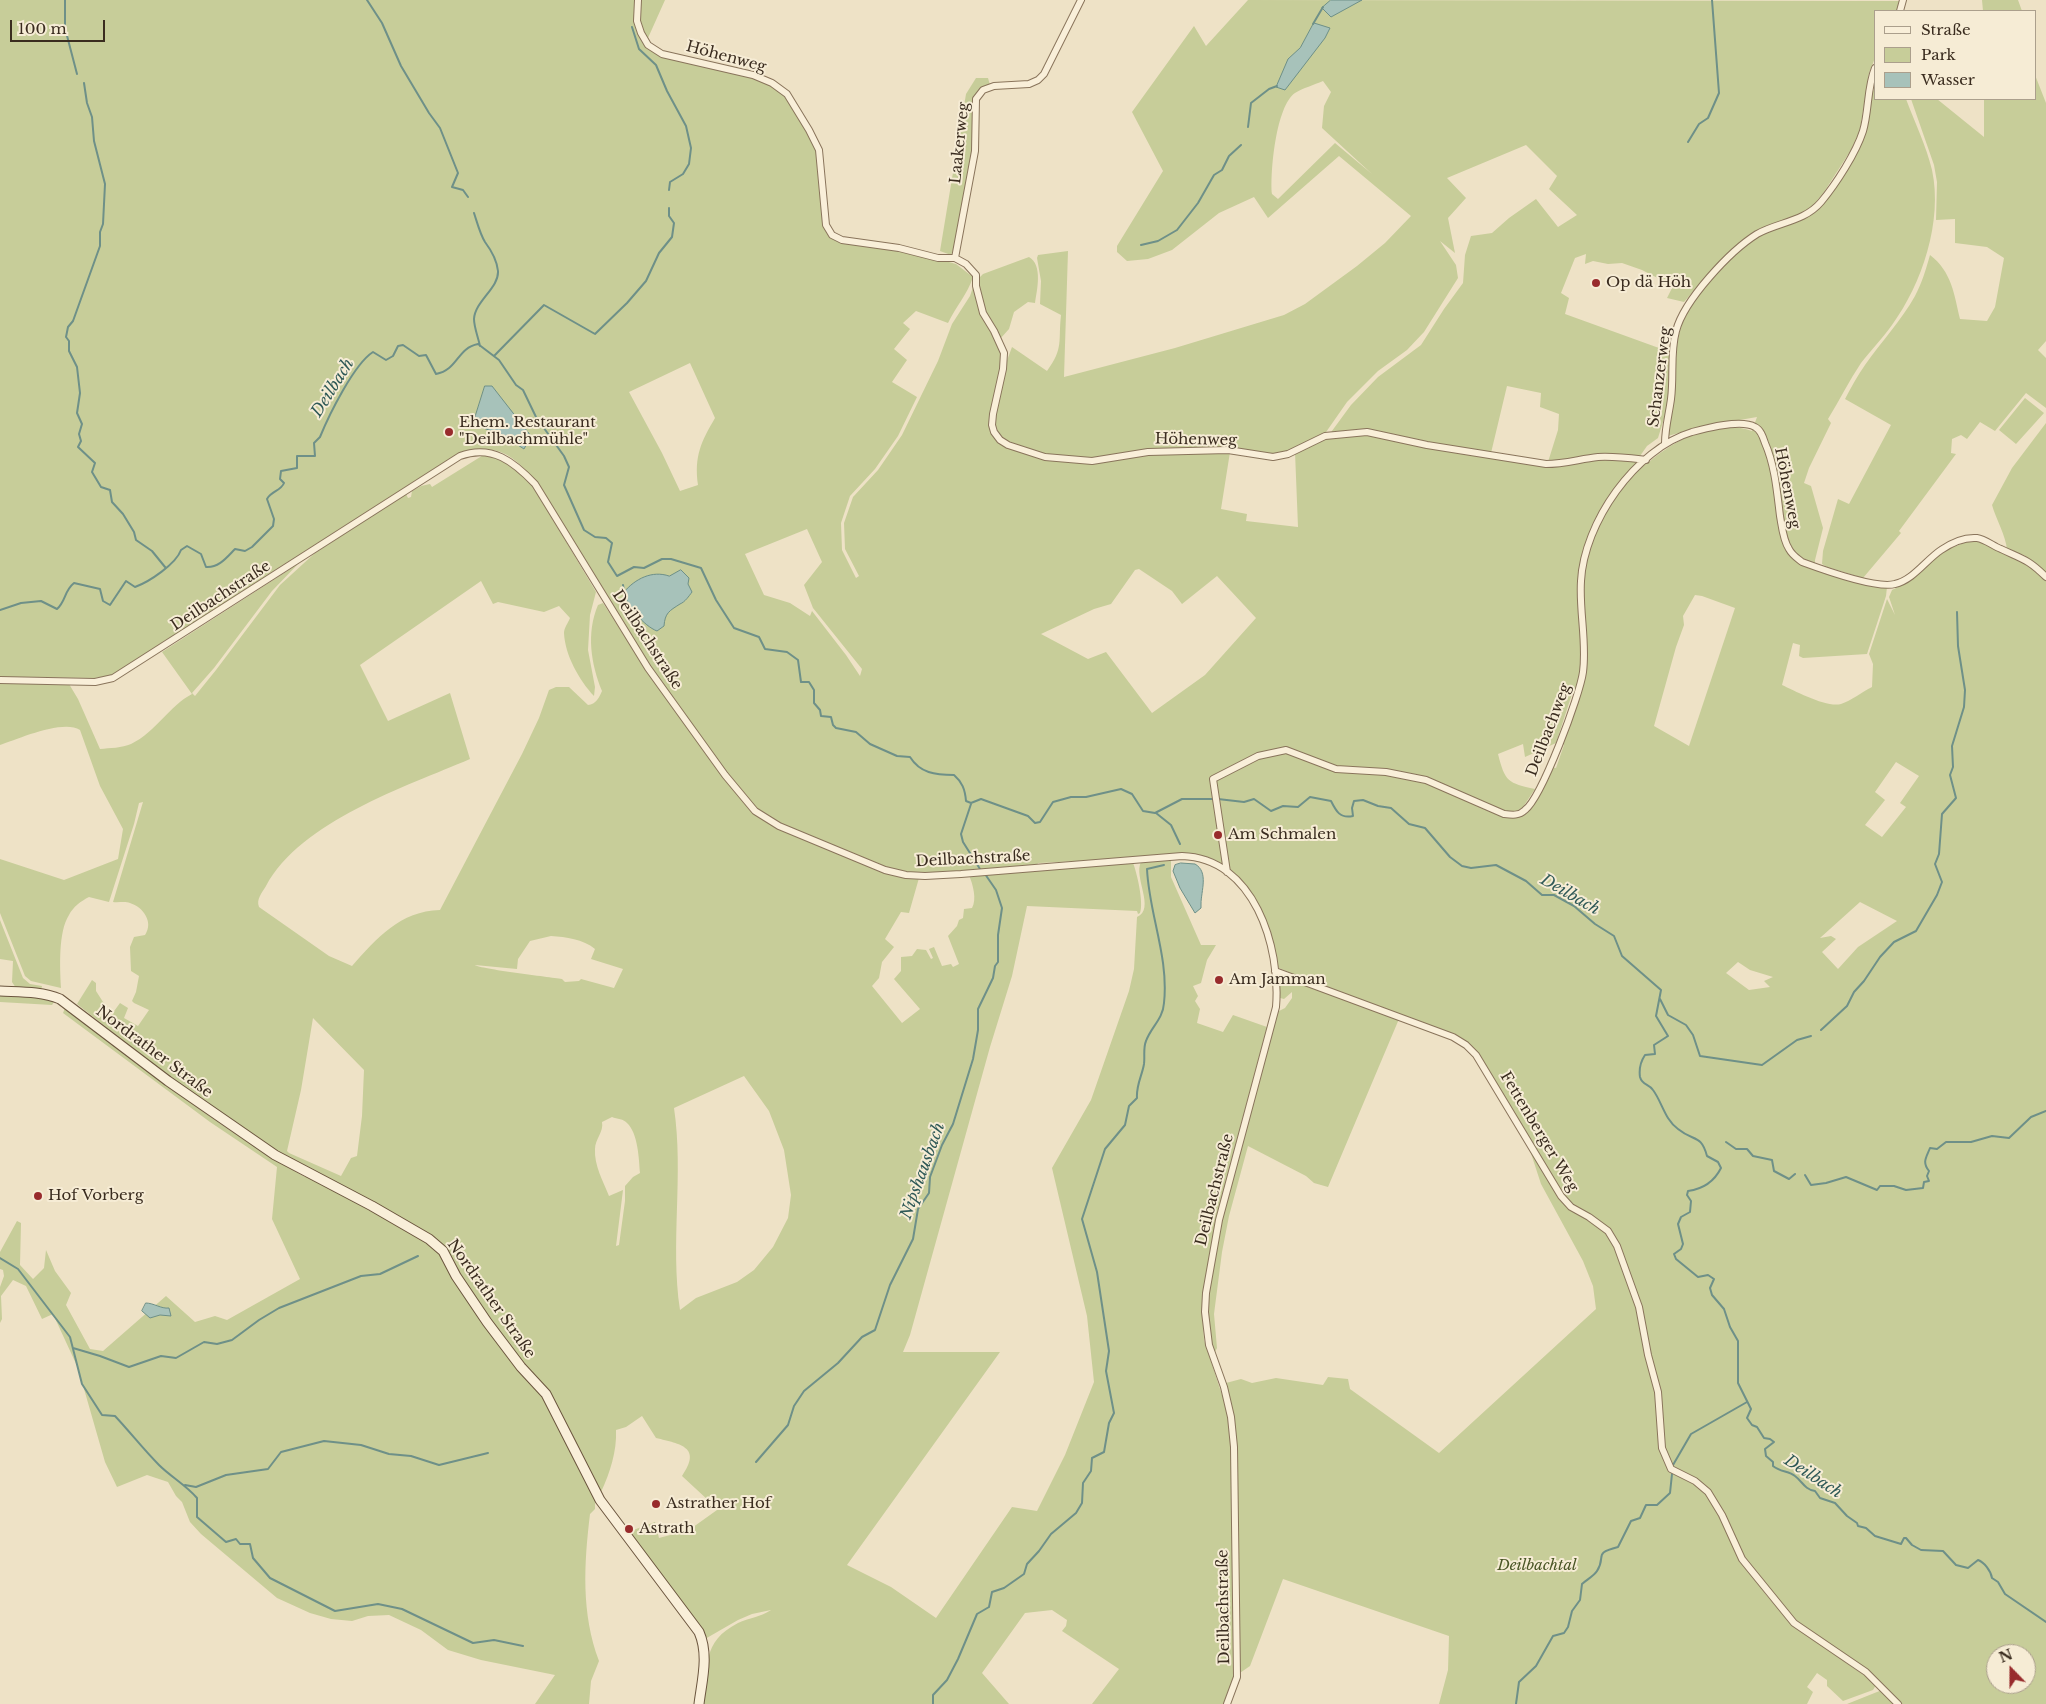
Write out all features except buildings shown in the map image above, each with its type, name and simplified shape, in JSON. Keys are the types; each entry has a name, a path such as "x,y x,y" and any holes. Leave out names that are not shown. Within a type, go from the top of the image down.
{"main road":[{"name":"Nordrather Straße","path":"0,991 50,994 60,999 168,1081 268,1150 429,1239 443,1251 456,1276 487,1322 521,1367 546,1394 600,1500 699,1632 704,1642 705,1658 699,1704"}],"street":[{"name":"Höhenweg","path":"638,0 637,21 641,33 648,45 662,54 753,75 772,83 787,94 809,130 818,150 826,225 832,235 842,240 899,248 938,258 955,258 966,264 976,276 976,286 983,314 1004,353 1003,369 992,425 994,432 1000,440 1008,444 1045,457 1092,461 1148,452 1228,450 1272,457 1288,454 1325,436 1367,432 1427,445 1546,464 1562,464 1614,456 1646,460 1665,444 1685,434 1738,424 1756,428 1760,432 1771,456 1786,544 1796,558 1814,566 1853,578 1890,585 1897,584 1908,578 1940,550 1964,539 1977,538 2028,560 2046,577"},
{"name":"Laakerweg","path":"955,258 975,151 976,99 983,90 994,86 1029,84 1038,80 1044,74 1081,0"},
{"name":"Schanzerweg","path":"1665,444 1671,399 1673,346 1676,330 1690,300 1744,243 1759,233 1801,218 1820,203 1854,152 1863,130 1874,73"},
{"name":"Deilbachstraße","path":"0,680 95,682 114,678 460,456 480,451 502,457 521,469 535,484 648,668 737,790 755,811 778,826 885,870 906,875 943,875 1182,856 1196,857 1212,862 1227,872 1246,890 1261,915 1275,971 1277,987 1276,1007 1219,1220 1206,1293 1205,1312 1209,1345 1224,1387 1234,1448 1237,1677 1226,1704"},
{"name":"Deilbachweg","path":"1227,872 1213,779 1258,756 1286,750 1336,769 1386,772 1426,780 1504,814 1515,816 1526,810 1555,758 1580,687 1583,671 1580,582 1584,552 1589,538 1610,500 1646,460"},
{"name":"Fettenberger Weg","path":"1275,971 1453,1037 1466,1045 1476,1055 1516,1118 1561,1196 1570,1207 1589,1217 1608,1232 1617,1246 1639,1307 1648,1355 1658,1392 1662,1448 1665,1459 1671,1469 1695,1481 1708,1492 1722,1515 1742,1559 1794,1623 1866,1672 1898,1704"}],"green space":[{"name":"Deilbachtal","path":"0,0 665,0 648,38 658,55 752,76 772,84 786,95 817,151 824,228 833,239 898,250 949,262 956,264 973,277 948,323 916,311 903,323 910,329 894,349 907,360 892,382 917,397 898,436 875,469 850,496 841,523 842,550 856,578 859,576 845,549 844,523 853,497 878,470 902,435 938,361 952,324 970,296 974,284 981,311 997,339 1002,355 1002,365 993,401 990,424 993,434 999,442 1024,452 1026,447 1014,444 1000,435 995,418 1005,366 1012,347 1047,371 1058,350 1061,315 1040,304 1041,281 1038,255 1068,251 1064,377 1175,348 1284,315 1305,304 1357,266 1385,243 1411,216 1339,156 1268,218 1254,197 1219,213 1172,250 1148,259 1127,261 1117,252 1117,246 1163,171 1132,112 1194,26 1206,46 1248,0 1899,1 1897,10 1874,10 1874,60 1869,73 1860,130 1851,150 1824,192 1811,208 1801,214 1760,229 1742,241 1711,271 1684,302 1667,298 1673,286 1642,270 1622,263 1608,264 1593,261 1585,264 1586,254 1575,258 1561,293 1569,298 1565,314 1670,352 1670,385 1666,412 1658,438 1647,446 1640,456 1607,454 1556,463 1548,462 1558,430 1559,414 1540,407 1541,393 1507,386 1491,453 1367,431 1329,435 1351,405 1378,377 1421,345 1463,283 1465,255 1471,236 1492,233 1536,199 1558,227 1577,215 1549,189 1557,176 1526,145 1447,178 1466,198 1448,218 1455,253 1440,241 1456,265 1458,278 1424,332 1407,350 1378,371 1347,402 1324,435 1282,453 1274,454 1222,447 1165,448 1164,452 1230,452 1221,509 1247,514 1246,521 1298,527 1295,452 1325,438 1366,433 1419,446 1472,453 1542,466 1558,466 1619,458 1649,462 1671,446 1697,433 1725,427 1752,431 1757,417 1699,427 1668,436 1674,399 1677,345 1684,316 1703,288 1722,266 1744,246 1762,234 1796,222 1808,215 1829,195 1844,174 1861,142 1865,132 1872,90 1874,91 1874,100 1906,100 1930,161 1935,190 1935,210 1927,251 1921,271 1903,309 1861,363 1828,419 1831,423 1809,468 1804,483 1811,486 1823,528 1815,560 1815,570 1887,587 1886,596 1867,654 1803,658 1799,656 1800,645 1793,643 1782,685 1811,698 1835,705 1849,701 1872,687 1873,664 1869,654 1887,599 1895,615 1889,597 1892,590 1908,582 1943,551 1969,541 1978,540 2023,560 2046,580 2046,1704 1902,1704 1867,1670 1827,1647 1816,1636 1788,1615 1745,1560 1724,1514 1705,1487 1701,1490 1707,1495 1720,1516 1740,1560 1767,1596 1793,1625 1872,1681 1876,1685 1873,1690 1843,1701 1827,1686 1827,1680 1817,1673 1807,1687 1813,1692 1807,1704 1439,1704 1448,1670 1449,1636 1283,1579 1250,1666 1234,1677 1224,1704 1092,1704 1119,1669 1062,1631 1066,1626 1067,1620 1052,1610 1025,1613 982,1673 1009,1704 704,1704 709,1657 712,1647 718,1638 726,1630 738,1623 771,1610 752,1614 738,1620 705,1639 696,1620 628,1532 655,1522 659,1538 689,1530 717,1510 718,1504 709,1501 682,1476 690,1459 686,1448 673,1442 656,1438 642,1416 626,1427 616,1430 610,1470 601,1492 599,1492 552,1397 548,1404 595,1499 595,1509 590,1514 585,1570 589,1625 599,1661 591,1681 589,1704 535,1704 555,1675 481,1660 448,1650 421,1630 389,1615 368,1616 352,1621 331,1619 310,1613 277,1598 201,1534 190,1522 182,1502 168,1482 147,1475 117,1487 105,1462 78,1368 53,1314 42,1319 26,1286 13,1280 1,1296 2,1319 0,1323 0,1287 4,1276 3,1270 0,1269 0,1252 17,1221 21,1223 20,1265 33,1279 44,1268 46,1250 55,1271 71,1293 66,1305 90,1349 103,1351 166,1296 195,1322 215,1316 227,1320 300,1279 272,1219 277,1167 210,1122 63,1013 65,1008 183,1097 243,1139 305,1177 310,1170 273,1149 171,1079 77,1004 92,980 96,983 96,991 105,1005 100,1013 109,1018 120,1003 128,1008 124,1018 138,1026 149,1010 132,1001 139,976 131,971 130,947 134,937 145,935 148,920 143,911 135,905 128,902 113,902 143,802 139,803 109,902 89,897 75,907 65,922 60,950 61,988 31,981 25,976 0,913 0,859 64,880 118,859 123,829 100,786 80,730 72,727 52,728 0,745 0,683 69,684 78,699 100,749 131,744 148,733 176,705 192,694 162,652 298,564 272,591 214,668 192,693 195,696 280,585 315,553 406,494 408,498 411,497 412,491 421,486 430,484 432,487 485,454 499,458 512,466 533,486 596,592 590,615 588,650 595,687 594,696 578,675 570,658 564,633 570,618 559,606 544,612 498,602 493,604 481,581 360,665 388,721 450,693 470,759 386,794 357,809 329,825 304,843 282,863 260,896 258,901 259,907 329,956 352,966 380,936 401,921 413,915 440,910 522,754 539,718 549,690 556,687 569,687 588,705 595,702 600,696 602,691 595,670 591,637 594,616 598,605 603,603 646,669 723,776 754,814 778,828 883,872 906,878 919,878 909,913 901,912 885,939 894,947 882,962 879,978 872,986 902,1023 920,1009 894,979 901,971 901,957 912,956 917,949 926,950 931,959 933,958 929,949 934,947 942,966 951,964 953,967 959,964 948,936 957,926 959,920 963,918 964,909 972,908 974,892 969,875 1133,863 1135,868 1141,902 1140,913 1138,914 1137,911 1027,906 1012,976 990,1047 910,1335 903,1352 1000,1352 847,1565 891,1587 936,1618 1012,1507 1037,1511 1065,1455 1094,1382 1087,1316 1052,1168 1091,1100 1129,991 1134,969 1137,917 1145,907 1139,868 1141,862 1171,860 1171,877 1201,945 1216,945 1207,960 1201,983 1193,986 1198,996 1195,1001 1200,1009 1197,1023 1223,1032 1233,1015 1267,1027 1216,1218 1204,1293 1204,1340 1222,1395 1228,1393 1226,1383 1241,1379 1252,1383 1276,1378 1323,1385 1328,1377 1348,1379 1350,1389 1439,1453 1596,1309 1593,1286 1583,1261 1541,1184 1524,1132 1469,1046 1448,1033 1367,1005 1342,994 1340,996 1399,1019 1328,1187 1314,1183 1306,1176 1248,1146 1229,1216 1222,1252 1214,1314 1217,1348 1215,1352 1208,1336 1207,1311 1217,1246 1277,1012 1285,1008 1292,998 1292,992 1284,999 1280,998 1278,978 1281,975 1303,983 1304,979 1277,967 1262,914 1243,882 1215,860 1197,855 1038,863 1037,865 906,873 880,866 780,824 758,810 738,788 647,662 598,583 600,583 594,577 536,483 515,460 503,453 489,449 473,450 455,457 160,647 112,675 95,678 0,677","holes":["1323,81 1331,92 1324,106 1322,128 1372,174 1335,143 1278,199 1272,194 1273,156 1279,125 1288,100 1295,93","690,363 715,418 698,457 698,485 680,491 629,392","807,529 822,562 804,585 813,608 862,669 860,676 812,611 810,616 790,603 764,595 745,554","1139,569 1172,591 1182,604 1217,576 1256,618 1205,675 1152,713 1106,652 1088,659 1041,634 1094,609 1111,604 1135,570","1695,595 1735,608 1689,746 1654,726 1684,625 1683,616","1572,694 1579,698 1561,743 1564,745 1556,768 1551,767 1526,809 1516,812 1523,807 1535,789 1513,783 1509,780 1503,770 1498,754 1523,744 1525,757 1556,743","1896,762 1919,776 1900,803 1906,807 1882,837 1865,825 1885,800 1875,792","1860,902 1897,921 1858,947 1838,969 1822,952 1836,939 1831,936 1820,938","551,936 580,941 595,949 591,959 623,969 614,988 581,979 579,981 565,982 562,979 501,971 475,965 517,969 518,959 530,941","1738,962 1750,970 1773,977 1764,981 1770,987 1749,990 1726,973","313,1018 364,1070 362,1116 357,1156 351,1158 341,1176 287,1151 301,1090","744,1076 769,1111 784,1150 791,1195 788,1218 773,1247 754,1270 737,1282 696,1298 680,1310 676,1260 678,1158 674,1108","612,1117 626,1122 634,1133 638,1154 640,1173 633,1177 625,1186 625,1201 619,1245 616,1246 623,1190 609,1196 599,1173 595,1149 602,1129 602,1122"]},
{"path":"1982,0 2018,0 2022,10 1983,10"},
{"path":"976,78 988,78 990,85 977,94 973,151 951,255 940,251 966,94"},
{"path":"2036,78 2046,103 2046,341 2038,350 2046,358 2046,408 2026,393 1995,431 1980,422 1967,439 1961,435 1952,439 1951,453 1956,454 1899,531 1901,533 1863,578 1827,567 1822,564 1823,551 1838,499 1849,504 1891,425 1845,399 1854,382 1915,296 1930,255 1948,276 1960,319 1987,321 1995,307 2004,258 1987,247 1955,243 1955,219 1936,220 1937,182 1934,165 1911,100 1938,100 1984,137 1984,100 2036,100"},
{"path":"1029,257 1038,272 1035,303 1028,302 1014,312 1009,329 1000,339 984,313 977,280 983,274"},
{"path":"2025,398 2044,413 2016,444 1999,430"},
{"path":"2046,423 2046,573 2024,555 2007,550 2005,539 1992,505 2012,468"},
{"path":"0,920 23,978 30,984 42,986 41,990 16,988 12,982 13,961 0,959"},
{"path":"0,995 24,995 53,1000 54,1002 52,1005 0,1002"},
{"path":"1882,1690 1895,1704 1847,1704"}],"water":[{"path":"1331,0 1362,0 1331,17 1322,8"},
{"path":"1314,23 1330,28 1325,38 1285,90 1276,87 1288,59 1300,48"},
{"path":"485,386 492,386 531,436 524,449 501,434 483,428 474,421"},
{"path":"681,570 689,578 688,584 692,592 684,602 668,613 664,626 657,631 647,625 637,615 624,592 633,583 644,577 656,574 669,576"},
{"path":"1181,863 1195,864 1202,872 1201,908 1195,913 1180,888 1173,871 1175,865"},
{"path":"146,1303 169,1308 171,1316 160,1315 150,1318 142,1311"}],"waterway":[{"path":"65,0 65,28 77,74"},
{"path":"367,0 382,23 401,66 440,128 458,173 452,187 463,190 468,197"},
{"path":"1688,142 1699,124 1708,118 1719,93 1712,0"},
{"path":"1313,24 1323,7"},
{"path":"632,27 639,49 656,65 667,91 686,126 691,148 689,164 683,174 670,182 669,190"},
{"path":"84,83 87,103 92,117 94,141 105,184 100,246 73,321 68,327 66,337 69,341 69,351 77,367 80,393 77,413 82,424 79,434 81,441 78,447 95,463 92,472 101,487 110,490 112,502 123,514 134,532 136,540 152,551 165,567"},
{"path":"1248,127 1251,103 1269,89 1277,86"},
{"path":"1141,245 1158,241 1177,230 1198,203 1214,175 1222,170 1229,156 1241,145"},
{"path":"494,356 544,305 595,334 627,303 646,281 659,253 672,237 674,223 669,216 669,208"},
{"path":"474,213 498,271 495,283 475,312 475,329 480,346"},
{"name":"Deilbach","path":"0,610 21,603 41,601 57,609 68,589 74,583 100,589 103,601 110,605 126,581 135,587 147,581 168,567 181,550 187,546 201,554 206,567 219,564 235,549 245,551 252,547 273,526 274,519 267,499 281,488 284,483 280,479 281,471 297,468 297,456 315,456 314,443 320,437 350,378 366,358 373,352 386,360 393,356 398,346 403,345 419,356 426,355 436,374 449,368 461,354 471,346 478,344 499,360 516,385 523,390 536,417 564,456 569,467 564,485 584,530 595,537 606,538 612,543 608,562 617,576 634,567 644,568 662,559 671,559 701,568 716,600 734,628 759,637 765,649 787,652 798,660 801,682 809,682 814,690 814,703 820,710 821,716 831,717 836,728 856,732 870,744 897,756 910,757 923,770 954,775 963,786 966,801 971,803 981,799 1028,816 1035,823 1040,822 1053,802 1071,797 1086,797 1121,789 1132,794 1143,811 1155,813 1182,799 1213,799"},
{"name":"Deilbach","path":"623,585 624,592"},
{"path":"1821,1030 1847,1006 1854,992 1880,957 1894,942 1916,931 1937,895 1942,882 1935,864 1939,854 1942,814 1956,798 1950,775 1953,767 1952,746 1964,707 1965,690 1958,646 1957,612"},
{"name":"Deilbach","path":"1218,799 1244,802 1254,799 1271,811 1283,806 1298,807 1310,797 1331,801 1339,813 1349,817 1353,816 1352,808 1354,801 1363,800 1378,806 1391,808 1409,824 1425,828 1450,857 1462,866 1471,868 1496,865 1526,881 1542,895 1554,895 1574,906 1595,924 1614,936 1622,956 1661,990 1656,1016 1668,1036 1654,1045 1655,1054 1645,1055 1640,1069 1641,1080 1653,1090 1674,1125 1699,1141 1705,1149 1707,1156 1718,1162 1721,1168 1708,1184 1699,1189 1688,1191 1687,1195 1691,1201 1690,1212 1681,1217 1678,1224 1683,1244 1681,1249 1674,1254 1676,1259 1698,1277 1708,1275 1714,1279 1710,1288 1712,1295 1724,1309 1730,1327 1738,1341 1738,1383 1751,1409 1747,1418 1752,1425 1757,1427 1764,1438 1774,1442 1765,1449 1766,1456 1773,1462 1773,1466 1795,1476 1806,1487 1815,1491 1820,1498 1835,1503 1858,1526 1866,1528 1875,1536 1901,1544 1904,1538 1906,1538 1912,1545 1921,1550 1943,1551 1956,1565 1968,1568 1978,1560 1980,1561 1987,1567 1992,1578 1998,1582 2005,1594 2046,1622"},
{"path":"971,804 961,834 963,842 980,869"},
{"path":"1156,813 1171,825 1180,844"},
{"path":"933,1704 933,1695 947,1680 977,1614 989,1607 992,1592 1004,1588 1024,1574 1027,1564 1051,1534 1076,1513 1082,1503 1083,1483 1091,1471 1092,1458 1104,1452 1109,1423 1114,1413 1106,1371 1109,1351 1097,1272 1082,1219 1105,1149 1125,1125 1129,1106 1137,1098 1138,1085 1144,1064 1145,1044 1163,1009 1164,969 1151,902 1147,869 1164,865"},
{"name":"Nipshausbach","path":"756,1462 788,1425 794,1406 804,1391 838,1363 862,1337 875,1330 890,1285 913,1239 918,1209 929,1193 930,1177 942,1145 953,1124 973,1059 978,1030 978,1009 993,978 995,966 998,962 998,935 1002,908 996,890 985,874"},
{"path":"1660,999 1668,1015 1686,1025 1693,1035 1700,1056 1762,1065 1797,1040 1811,1036"},
{"path":"1805,1175 1811,1185 1846,1177 1877,1190 1880,1186 1894,1186 1906,1190 1923,1188 1924,1182 1929,1181 1927,1176 1929,1171 1925,1162 1930,1148 1937,1149 1946,1142 1971,1142 1992,1136 2009,1138 2031,1117 2046,1111"},
{"path":"1726,1142 1736,1149 1747,1149 1753,1156 1772,1160 1774,1171 1789,1179 1795,1174"},
{"path":"73,1348 129,1367 161,1356 176,1358 204,1342 217,1344 232,1340 279,1308 361,1276 380,1274 418,1256"},
{"path":"0,1258 18,1269 70,1337 82,1384 102,1415 115,1416 159,1465 193,1493 197,1498 197,1517 226,1542 236,1539 240,1544 250,1544 253,1558 270,1578 335,1611 378,1604 402,1609 473,1643 494,1640 523,1646"},
{"path":"1673,1465 1691,1434 1747,1402"},
{"path":"185,1485 196,1487 226,1475 268,1469 281,1452 324,1441 361,1445 389,1454 411,1456 439,1465 488,1453"},
{"path":"1516,1704 1519,1682 1536,1666 1553,1636 1564,1633 1568,1627 1572,1611 1580,1600 1582,1584 1597,1571 1603,1553 1618,1547 1631,1521 1640,1518 1646,1505 1657,1505 1670,1493 1672,1474"}],"place":[{"name":"Op dä Höh","path":"1596,283"},
{"name":"Ehem. Restaurant \"Deilbachmühle\"","path":"449,432"},
{"name":"Am Schmalen","path":"1218,835"},
{"name":"Am Jamman","path":"1219,980"},
{"name":"Hof Vorberg","path":"38,1196"},
{"name":"Astrather Hof","path":"656,1504"},
{"name":"Astrath","path":"629,1529"}]}
